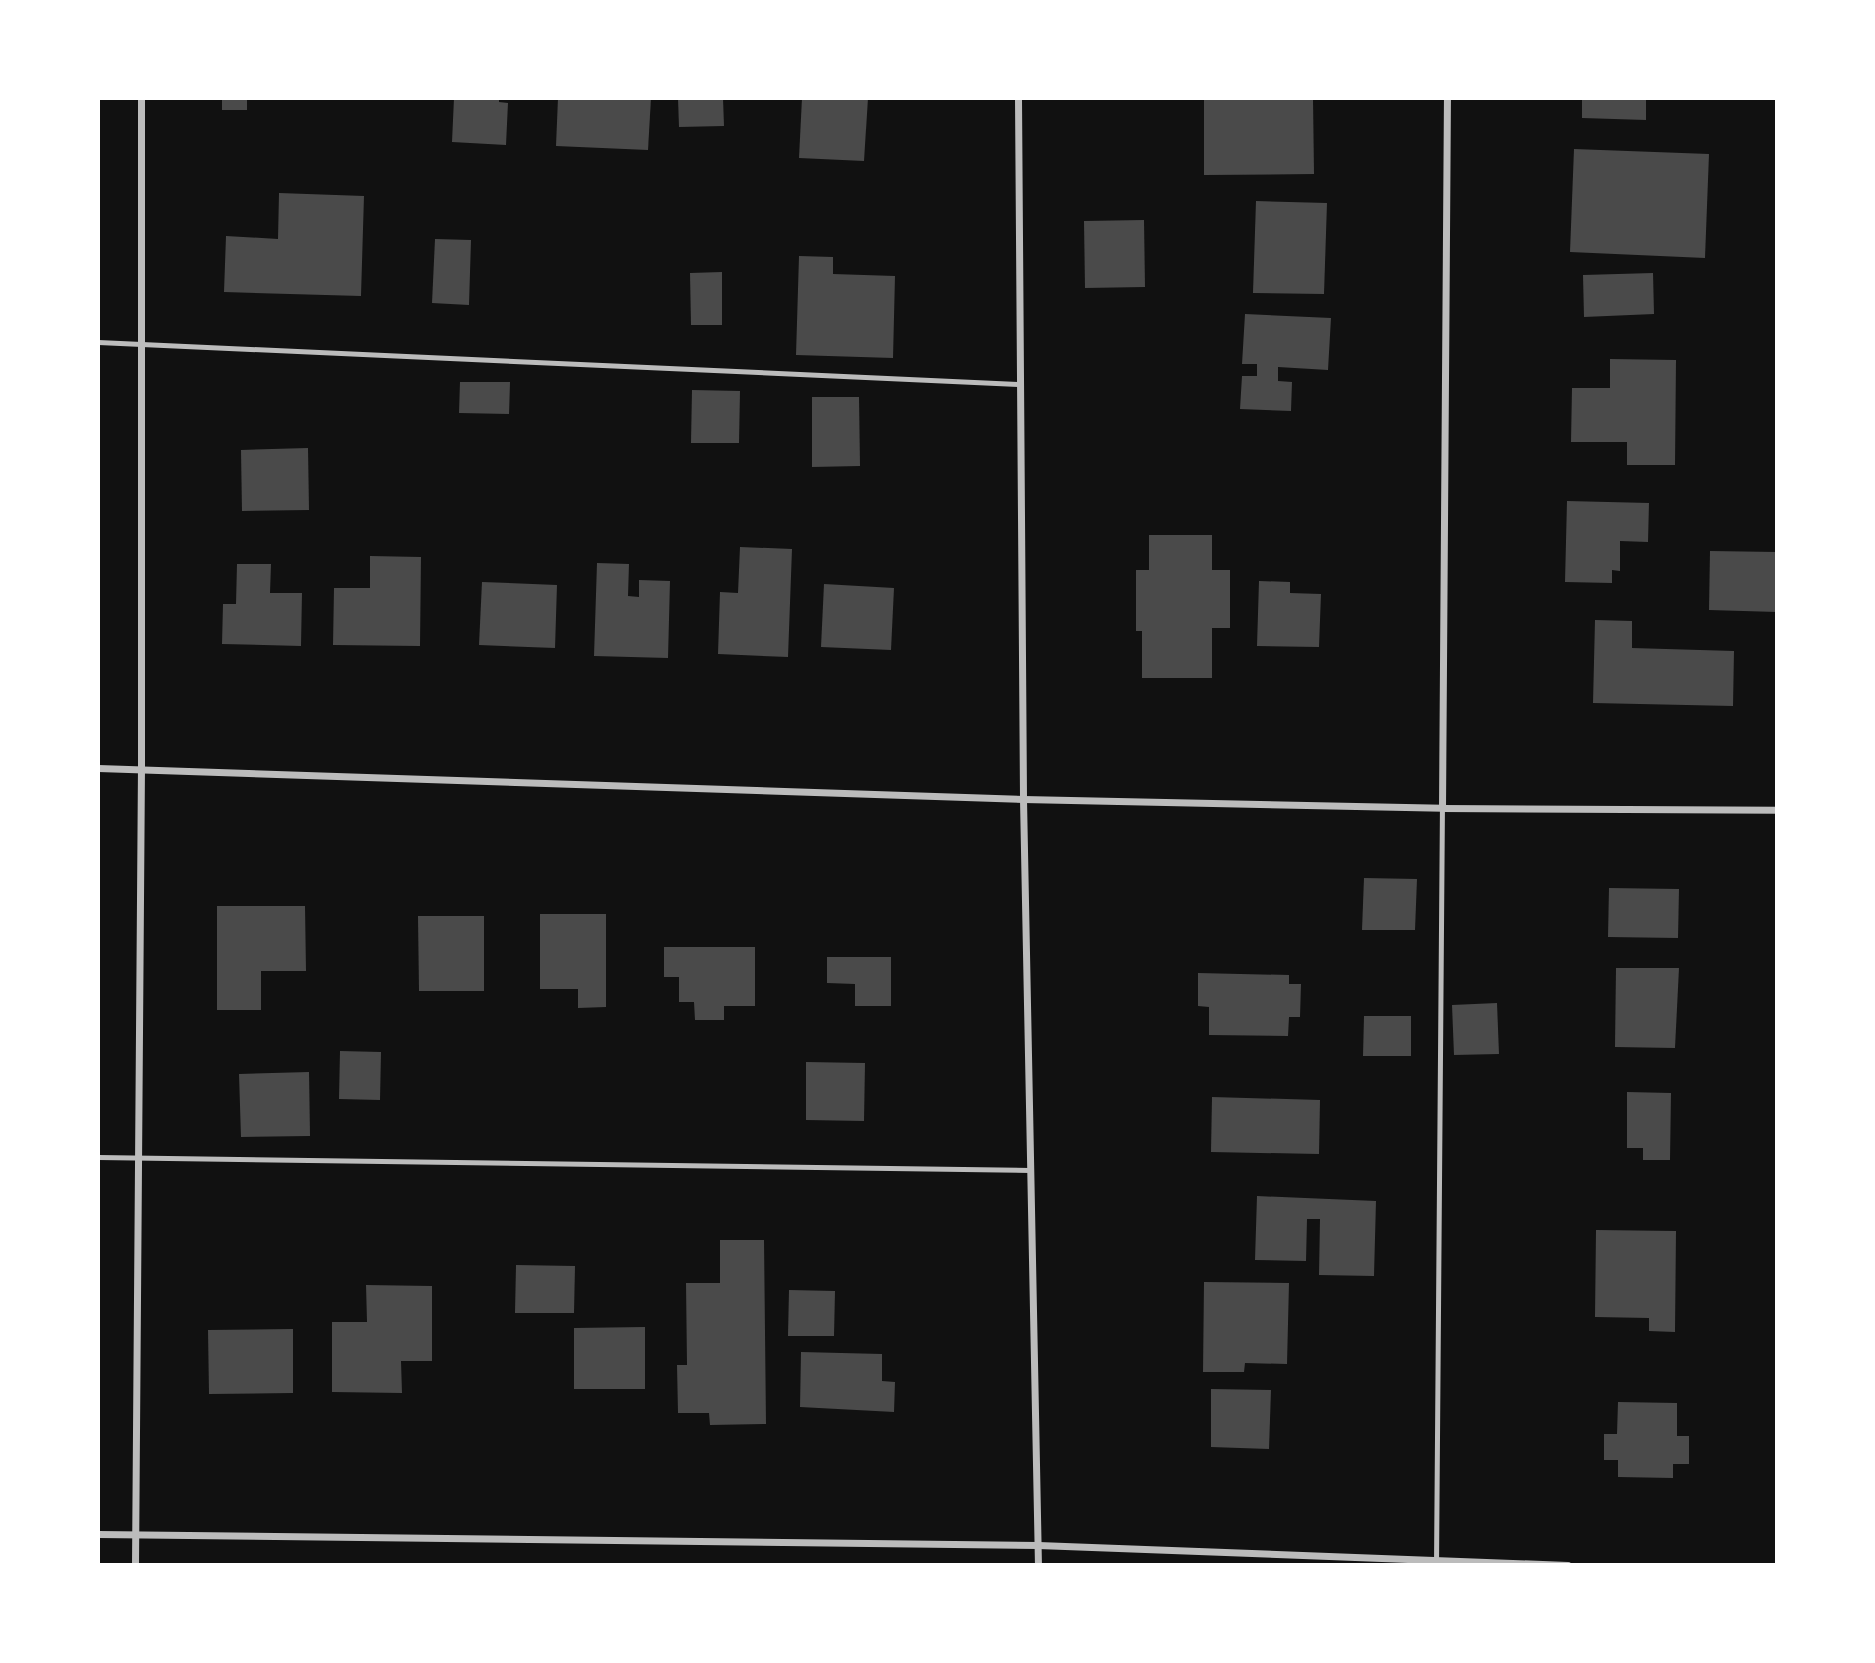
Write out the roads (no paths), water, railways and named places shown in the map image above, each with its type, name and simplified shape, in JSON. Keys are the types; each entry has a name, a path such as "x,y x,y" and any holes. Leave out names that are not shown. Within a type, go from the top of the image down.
{"street":[{"path":"135,1565 141,770 141,98"},
{"path":"1018,98 1023,799 1038,1565"},
{"path":"1442,808 1447,98"},
{"path":"98,768 1023,799 1442,808 1777,810"},
{"path":"98,1534 1038,1545 1568,1565"}],"lane":[{"path":"98,342 1020,384"},
{"path":"1436,1562 1442,808"},
{"path":"98,1157 1030,1170"}]}
